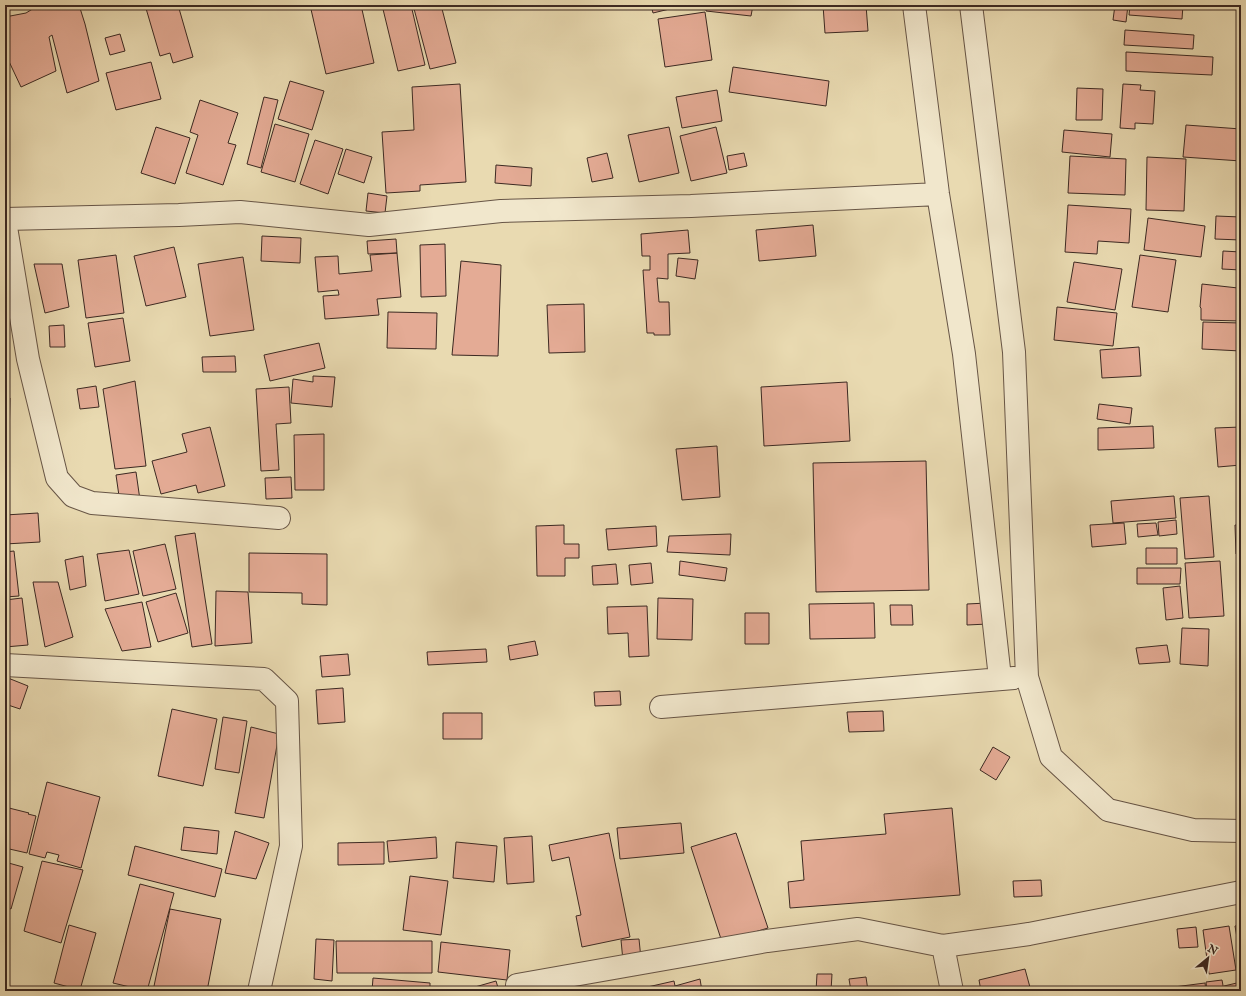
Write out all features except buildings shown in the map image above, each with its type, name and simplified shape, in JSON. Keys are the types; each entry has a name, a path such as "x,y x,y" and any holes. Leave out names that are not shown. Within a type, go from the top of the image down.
{"street":[{"path":"914,5 938,194 964,354 1000,678"},
{"path":"971,5 1014,352 1027,677 1051,757 1108,810 1193,830 1241,831"},
{"path":"279,518 92,504 72,496 57,478 28,359 5,220 240,212 369,225 501,211 691,206 938,194"},
{"path":"5,664 264,679 287,701 291,846 259,991"},
{"path":"661,707 1000,678 1027,677"},
{"path":"518,991 517,985 767,941 858,929 942,946 1029,934 1241,892"},
{"path":"942,946 952,991"}]}
